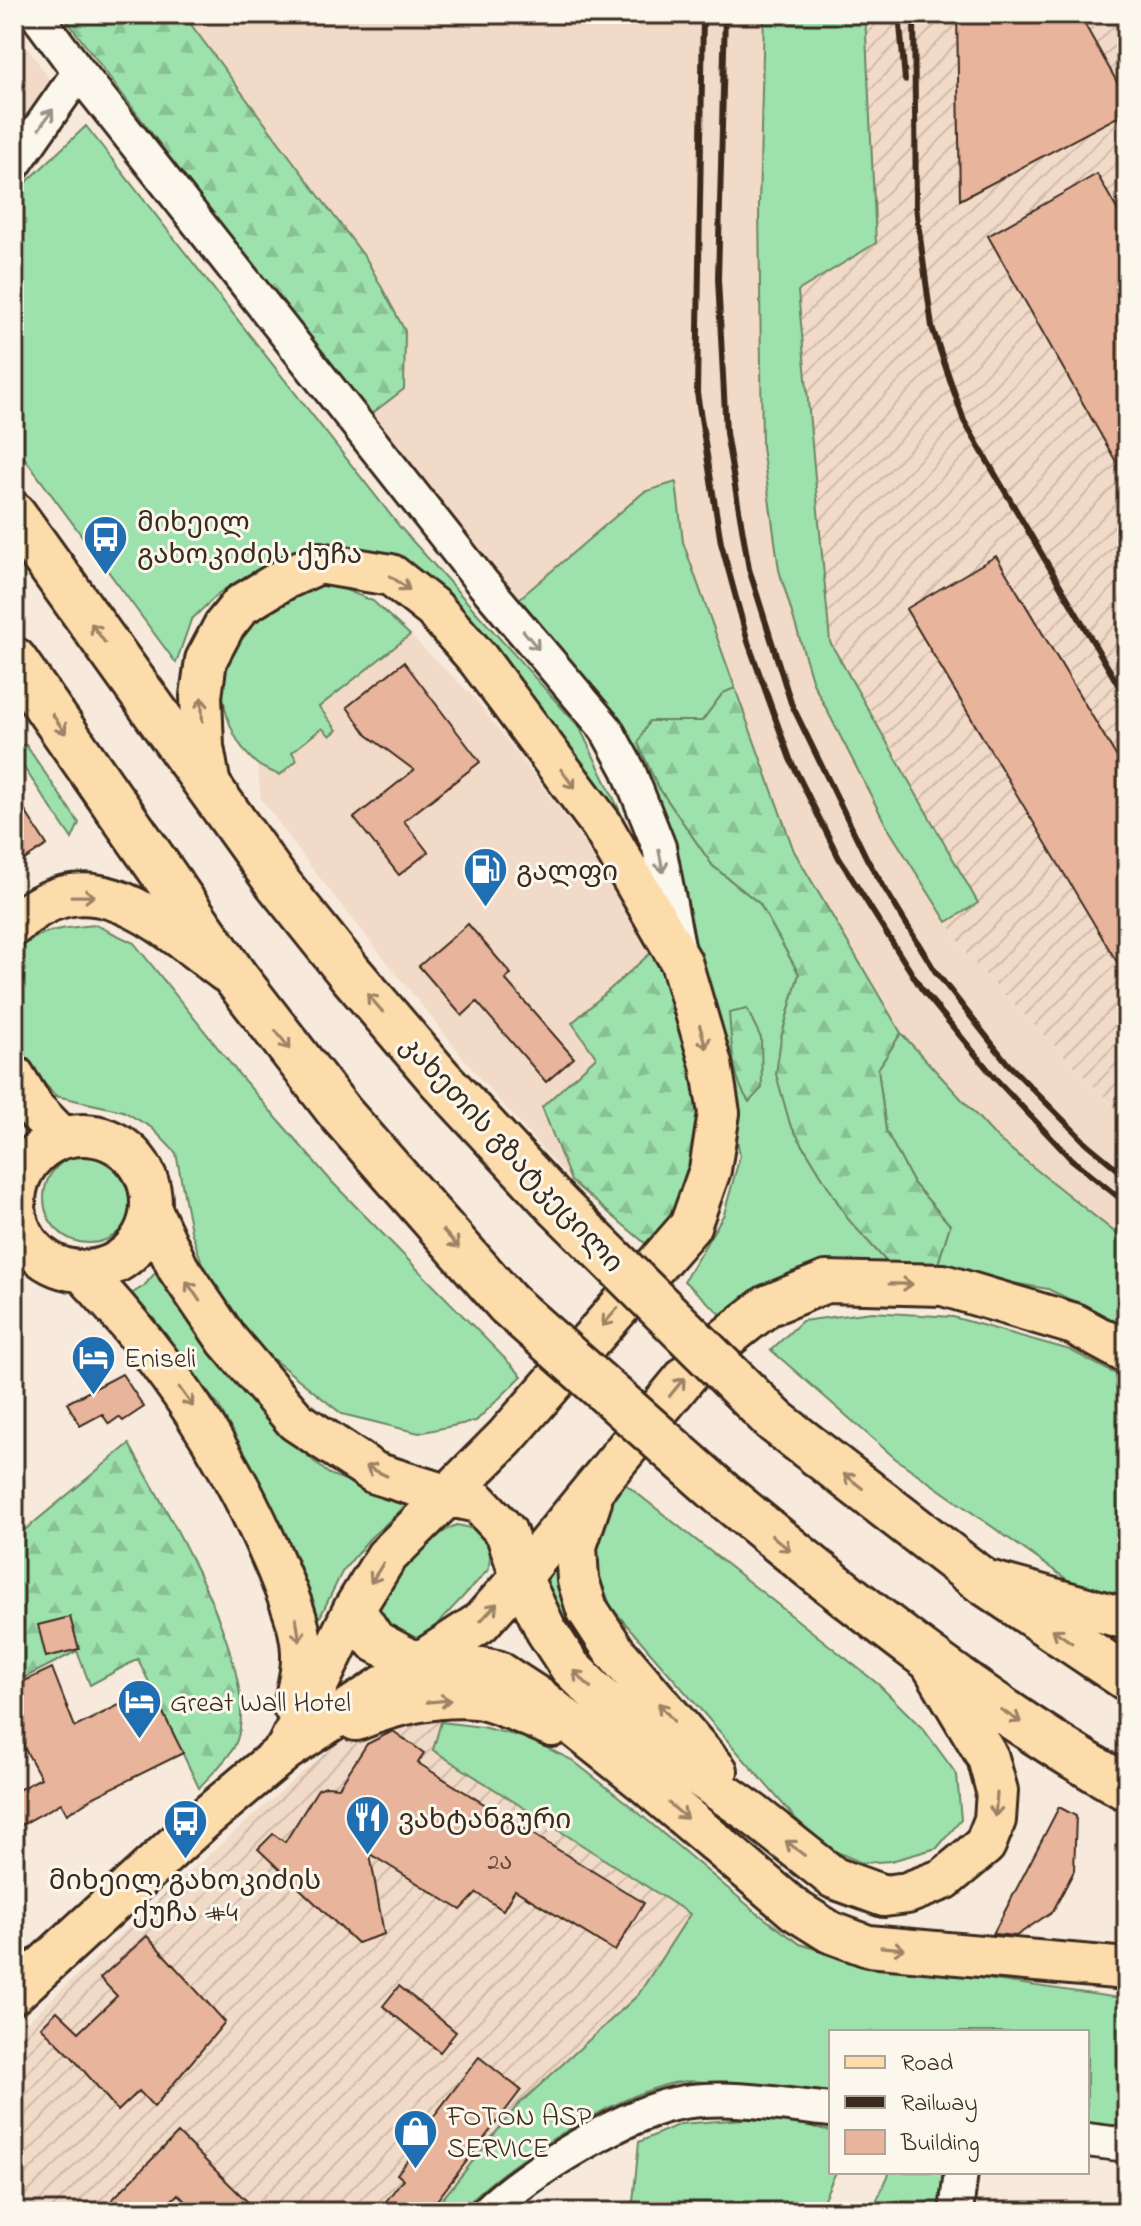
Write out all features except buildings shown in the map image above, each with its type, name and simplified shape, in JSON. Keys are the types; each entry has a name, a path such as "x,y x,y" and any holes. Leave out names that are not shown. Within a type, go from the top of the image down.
{"highway":[{"name":"კახეთის გზატკეცილი","path":"14,515 277,882 440,1079 558,1206 775,1421 981,1580 1127,1678"},
{"path":"14,660 236,978 341,1114 508,1304 721,1493 827,1581 930,1661 999,1709 1127,1788"}],"main road":[{"path":"210,786 203,747 201,696 206,660 224,626 241,605 284,579 319,563 391,575 434,609 478,659 601,824 681,962 711,1064 719,1113 710,1170 690,1226 505,1438 386,1557 354,1609 286,1750"},
{"path":"14,925 28,912 51,899 80,894 106,896 145,913 236,978"},
{"path":"14,1076 34,1109 62,1138"},
{"path":"151,1210 145,1231 133,1250 115,1264 83,1272 72,1271 24,1252 15,1210 18,1173 42,1148 62,1138 84,1135 106,1139 126,1150 141,1167 149,1188 151,1210 178,1268 227,1340 296,1421 375,1473 478,1502 506,1532 521,1577 546,1630 570,1667 636,1732 753,1814 834,1878 884,1896 907,1893 944,1879 985,1845 995,1820 997,1791 988,1758 930,1661"},
{"path":"83,1272 125,1316 199,1416 258,1523 298,1619 302,1658 286,1750"},
{"path":"14,1993 205,1818 286,1750 480,1623 701,1358 767,1306 826,1282 943,1285 1074,1324 1127,1353"},
{"path":"596,1486 576,1546 578,1580 587,1609 615,1652 753,1814"},
{"path":"981,1580 1127,1619"},
{"path":"354,1609 375,1641 418,1664 454,1663 497,1671 540,1699 795,1910 830,1932 868,1946 1127,1969"},
{"path":"286,1750 385,1708 433,1700 479,1698 550,1725 617,1762"}],"street":[{"path":"36,14 481,581 606,729 628,769 659,847 681,962"},
{"path":"14,165 79,72"},
{"path":"487,2212 521,2182 625,2121 681,2102 728,2099 829,2110"},
{"path":"1089,2140 1127,2145"},
{"path":"956,2212 961,2174"}],"shaded area":[{"path":"183,14 764,14 759,206 762,447 779,570 813,683 886,825 969,958 1127,1120 1127,1242 998,1139 901,1033 794,851 683,542 676,483 644,492 519,599 463,541 366,418 405,331 367,260"},
{"path":"865,14 1127,14 1127,1120 969,958 947,922 977,902 830,642 798,291 876,243"},
{"path":"14,28 53,84 14,143"},
{"name":"გალფი","path":"410,635 473,696 575,829 654,950 597,1057 542,1107 571,1181 482,1081 311,867 261,799 257,764 280,775 292,753 322,727 331,736 337,730 318,707"},
{"path":"443,1713 434,1750 690,1914 638,1994 517,2106 432,2212 14,2212 14,2034 150,1907 343,1739 382,1722"}],"green space":[{"path":"62,14 183,14 367,260 405,331 404,389 366,418"},
{"path":"764,14 865,14 876,243 798,291 830,642 978,903 947,922 886,825 813,683 779,570 762,447 759,206"},
{"path":"86,126 400,527 580,728 628,828 620,832 404,568 345,546 304,548 219,593 191,620 176,663 14,444 14,194"},
{"path":"676,482 683,542 735,688 722,694 702,721 649,721 657,785 713,866 760,904 799,974 781,1038 790,1124 848,1219 894,1270 725,1318 684,1281 724,1214 740,1156 721,1052 617,727 519,599 644,492"},
{"path":"331,584 373,601 410,635 319,707 337,730 330,736 322,728 292,752 297,760 280,775 257,764 235,736 224,699 224,661 238,628 248,620 300,588"},
{"path":"735,688 794,851 901,1033 878,1069 886,1131 914,1184 950,1225 936,1270 894,1270 848,1219 790,1124 776,1074 781,1038 799,974 760,904 713,866 657,785 638,743 649,721 702,721 723,693"},
{"path":"14,745 26,745 79,823 72,839 14,753"},
{"path":"96,925 134,943 242,1078 332,1182 522,1376 476,1421 419,1433 342,1414 263,1351 211,1289 191,1231 176,1153 152,1128 123,1111 56,1096 26,1064 14,1028 14,960 29,941 39,936 61,929"},
{"path":"654,950 670,979 708,1113 678,1206 646,1244 571,1181 542,1107 596,1057 572,1023"},
{"path":"747,1009 761,1038 762,1088 749,1102 736,1071 729,1013"},
{"path":"901,1033 998,1139 1127,1242 1127,1327 1048,1289 936,1270 950,1225 914,1184 886,1131 878,1069"},
{"path":"89,1153 106,1156 121,1166 131,1181 134,1198 131,1215 121,1230 106,1240 89,1243 72,1240 57,1230 47,1215 44,1198 47,1181 57,1166 72,1156"},
{"path":"155,1273 211,1353 290,1441 329,1474 408,1504 369,1539 342,1572 319,1619 308,1621 269,1508 219,1406 128,1296 144,1286"},
{"path":"872,1312 953,1317 1070,1350 1127,1380 1127,1606 1109,1609 896,1459 771,1350 802,1321"},
{"path":"129,1444 207,1592 237,1677 241,1715 235,1745 199,1788 138,1659 90,1685 77,1651 14,1683 14,1532 26,1529"},
{"path":"624,1483 878,1684 924,1730 957,1775 961,1820 937,1848 891,1861 862,1863 830,1849 795,1818 611,1607 594,1562 607,1513"},
{"path":"457,1525 473,1530 484,1539 490,1553 488,1570 431,1631 422,1637 401,1639 379,1617 384,1591 418,1552"},
{"path":"555,1565 566,1602 701,1767 543,1614 544,1570"},
{"path":"441,1722 482,1727 526,1738 572,1760 757,1913 800,1944 869,1966 1127,1999 1127,2127 1089,2123 1089,2030 829,2030 829,2092 690,2081 654,2089 594,2115 531,2153 460,2212 432,2212 517,2106 638,1995 690,1914 433,1750"},
{"path":"770,2117 829,2131 829,2174 835,2174 818,2212 632,2212 639,2142 680,2124"},
{"path":"889,2174 945,2174 941,2212 871,2212"}],"railway":[{"path":"703,14 697,393 721,543 748,642 790,759 839,858 921,988 994,1077 1071,1159 1127,1204"},
{"path":"725,14 718,279 726,433 749,569 791,703 868,861 935,971 1008,1064 1087,1144 1127,1177"},
{"path":"899,14 905,80"},
{"path":"914,14 916,207 932,327 964,421 1127,700"}],"place":[{"name":"მიხეილ გახოკიძის ქუჩა","path":"106,576"},
{"name":"გალფი","path":"485,909"},
{"name":"Eniseli","path":"93,1396"},
{"name":"Great Wall Hotel","path":"139,1740"},
{"name":"ვახტანგური","path":"367,1857"},
{"name":"მიხეილ გახოკიძის ქუჩა #4","path":"185,1861"},
{"name":"FOTON ASP SERVICE","path":"416,2170"}]}
